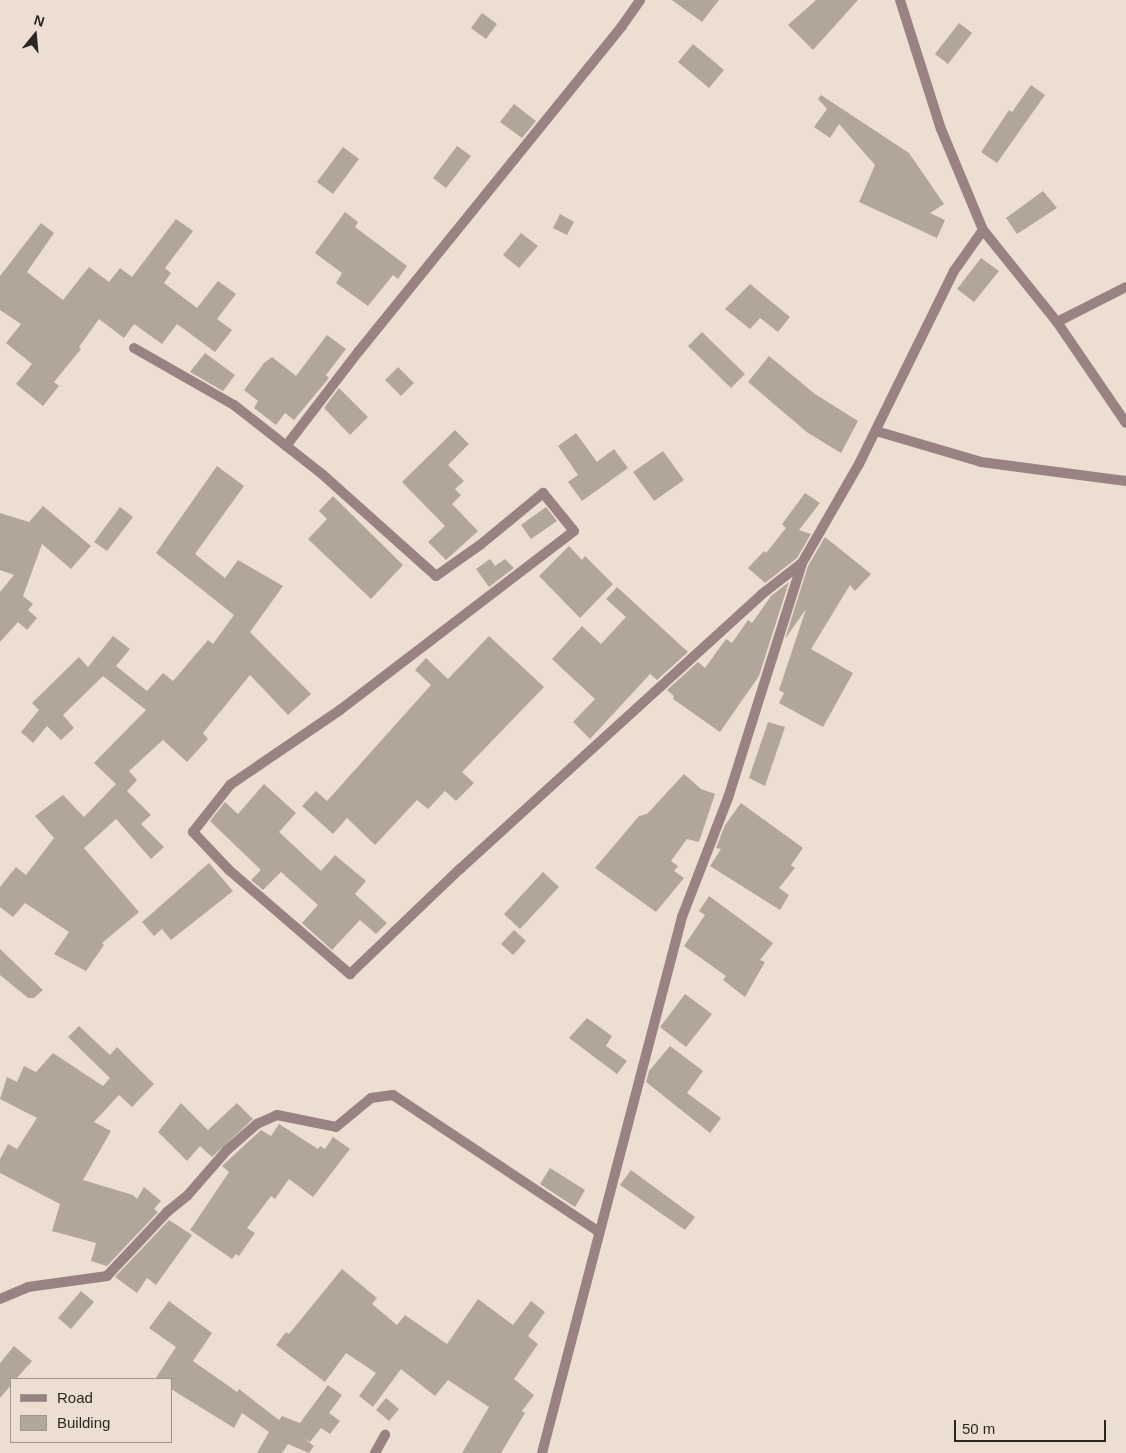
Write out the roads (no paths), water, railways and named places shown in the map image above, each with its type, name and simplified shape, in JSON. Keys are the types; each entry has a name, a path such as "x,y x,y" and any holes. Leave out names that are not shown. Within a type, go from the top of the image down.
{"street":[{"path":"286,446 359,351 622,26 640,0"},
{"path":"900,0 942,129 983,230 1057,322 1126,423"},
{"path":"542,1453 598,1232 682,917 728,798 802,563 876,431 954,271 983,230"},
{"path":"1057,322 1126,287"},
{"path":"134,348 234,405 286,446 436,576 480,545 543,493 574,531 340,710 230,786 193,832 230,870 350,974 460,869 636,712 762,594 802,563"},
{"path":"876,431 981,462 1126,481"},
{"path":"0,1298 28,1286 107,1276 257,1124 277,1115 336,1127 371,1098 393,1095 598,1232"},
{"path":"375,1453 385,1435"}]}
